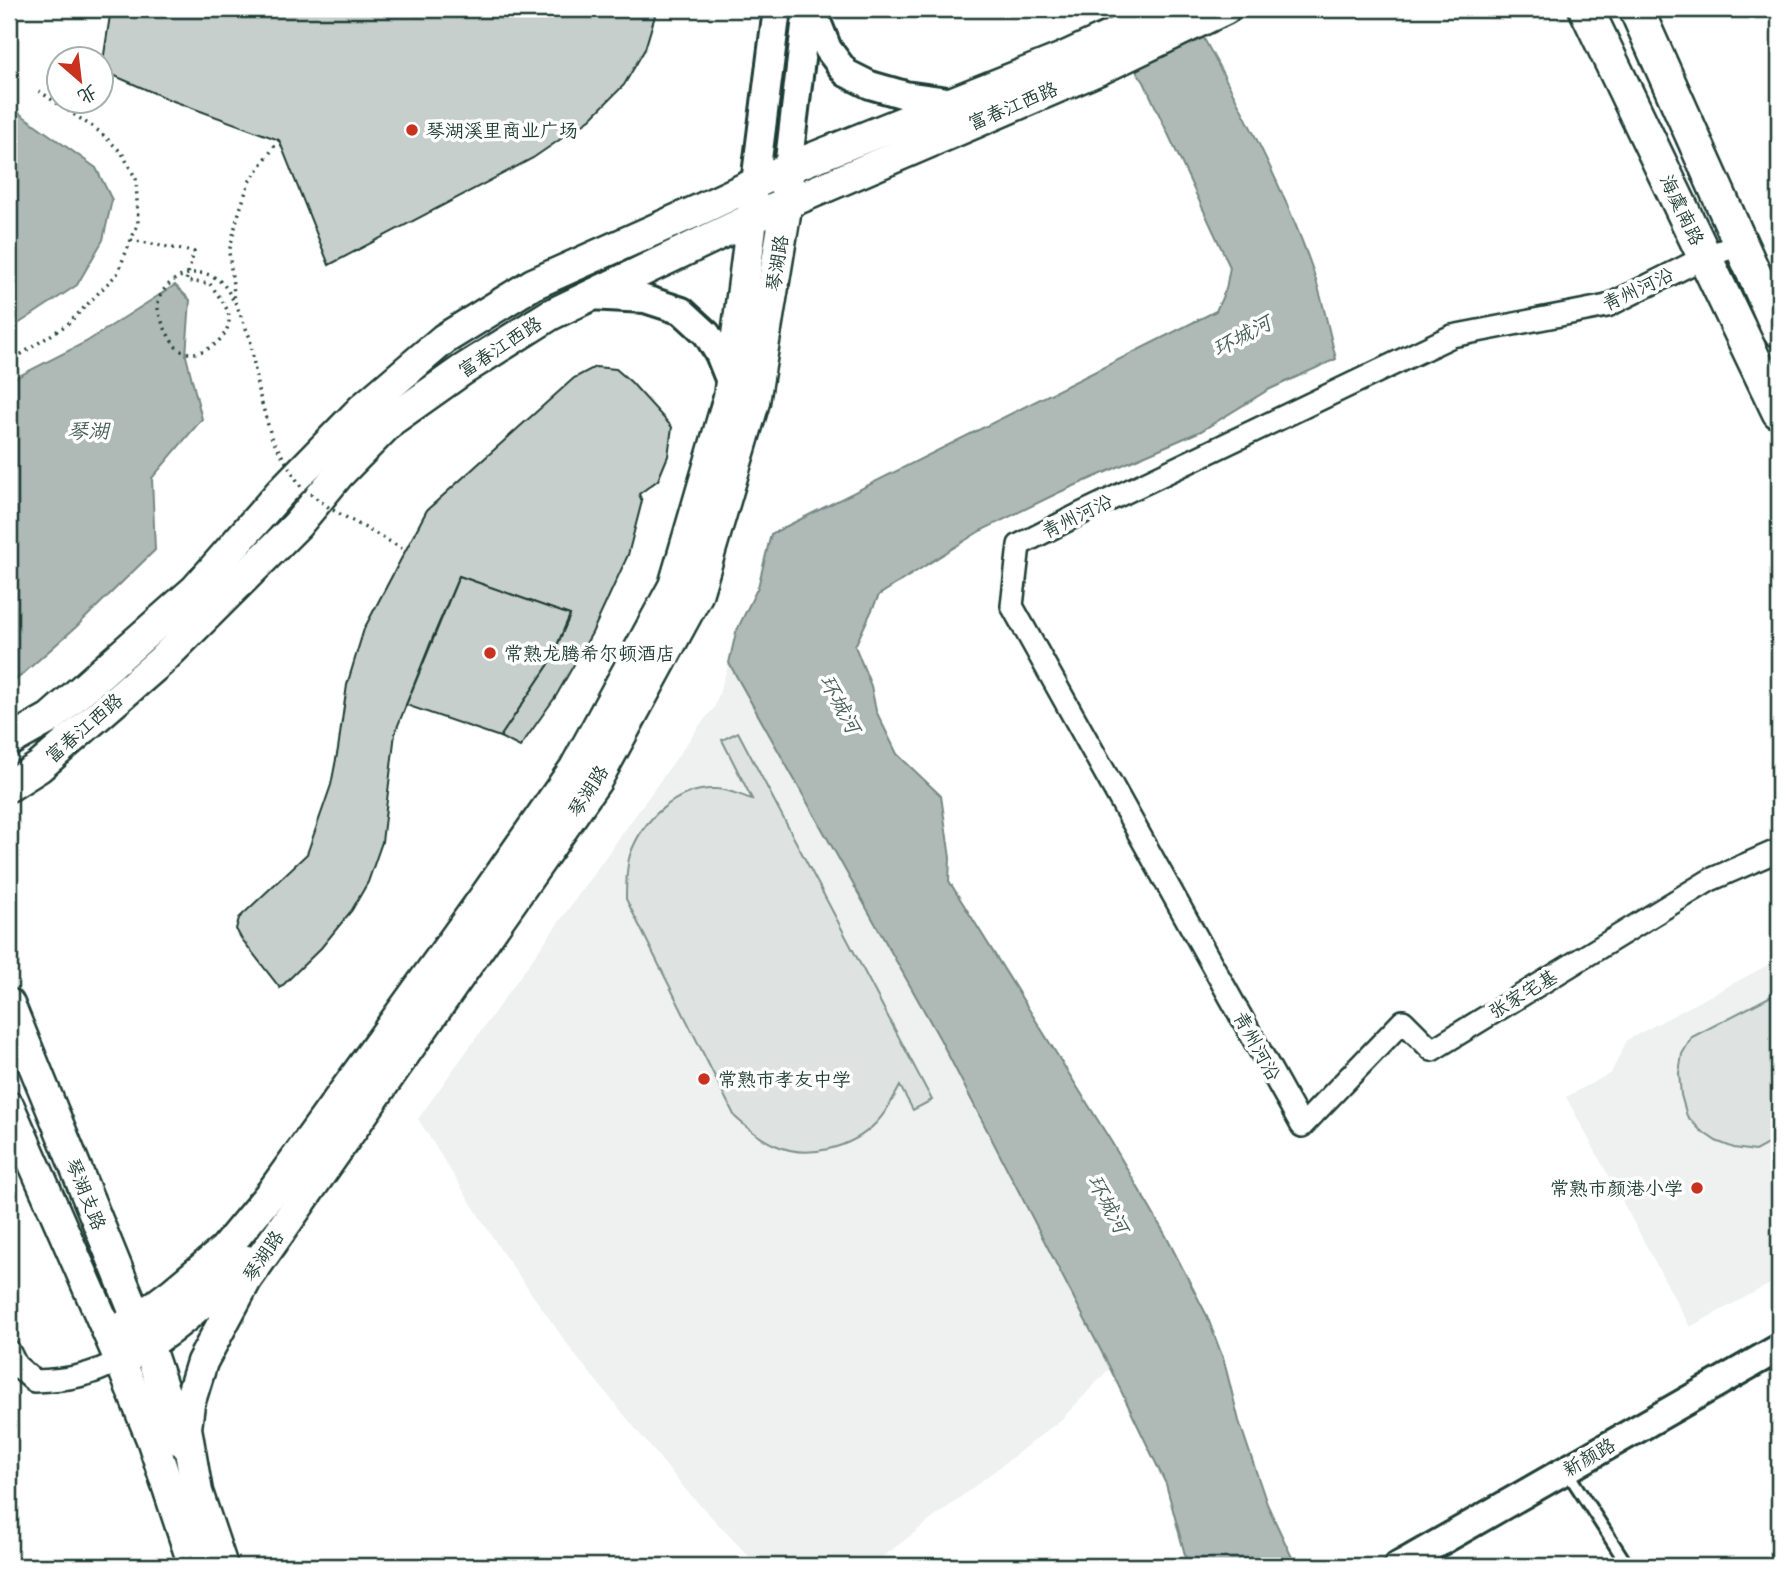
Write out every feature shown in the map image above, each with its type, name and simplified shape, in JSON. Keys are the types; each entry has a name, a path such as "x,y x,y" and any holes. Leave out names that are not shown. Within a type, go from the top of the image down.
{"main road":[{"name":"富春江西路","path":"9,741 50,718 196,589 280,493 362,409 444,339 533,284 755,183 1063,58 1170,9"},
{"name":"海虞南路","path":"1586,9 1779,412"},
{"name":"海虞南路","path":"1636,9 1779,330"},
{"name":"富春江西路","path":"9,786 39,767 161,661 297,525 339,474 392,421 461,371 550,315 753,218 1100,69 1219,12"},
{"name":"琴湖路","path":"197,1492 186,1428 189,1404 202,1362 246,1279 596,781 697,595 754,402 787,202 788,168"},
{"name":"琴湖路","path":"143,1332 174,1292 224,1250 272,1192 486,894 575,768 674,586 729,397 753,218 755,183"},
{"name":"琴湖支路","path":"9,1004 162,1384"},
{"name":"琴湖支路","path":"9,1108 115,1347 153,1442 194,1566"},
{"path":"115,1347 202,1301 252,1256 307,1192"},
{"name":"琴湖路","path":"162,1384 222,1566"}],"street":[{"name":"琴湖路","path":"755,183 777,9"},
{"name":"琴湖路","path":"788,168 810,9"},
{"path":"810,9 828,49 846,73 870,85 905,96 955,102"},
{"name":"青州河沿","path":"1302,1126 1012,606 1019,545 1452,336 1608,306 1705,257 1741,244"},
{"path":"589,296 645,299 682,311 713,344 731,384"},
{"name":"张家宅基","path":"1302,1126 1403,1021 1432,1050 1710,880 1779,850"},
{"path":"9,1351 16,1365 34,1381 63,1380 101,1370 115,1347"},
{"name":"新颜路","path":"1398,1566 1779,1348"}],"lane":[{"path":"1566,1470 1628,1566"}],"path":[{"path":"9,362 68,324 117,274 138,223 136,179 122,153 100,132 36,89"},
{"path":"235,302 229,253 237,219 249,182 279,140"},
{"path":"131,240 194,252 186,281 210,284 223,303 229,317 217,344 201,352 188,354 174,346 165,328 158,305 166,285 186,274 204,274 221,282 235,302 250,338 258,390 272,439 301,487 331,509 405,550"}],"shaded area":[{"name":"常熟市孝友中学","path":"729,663 1022,1188 1110,1368 1062,1419 871,1566 758,1566 685,1489 575,1355 500,1249 418,1119 714,708"},
{"path":"738,732 932,1100 913,1110 900,1086 887,1110 866,1132 828,1149 801,1151 775,1145 764,1140 735,1117 626,899 630,855 643,830 663,808 688,794 702,790 726,790 752,799 722,740"},
{"name":"常熟市颜港小学","path":"1779,959 1779,1279 1690,1327 1566,1097 1611,1073 1627,1040"},
{"path":"1779,992 1779,1138 1755,1151 1734,1148 1716,1141 1700,1130 1687,1116 1679,1073 1682,1054 1692,1037"}],"water":[{"name":"环城河","path":"1093,9 1188,9 1285,199 1315,276 1336,359 1268,390 1201,431 1060,492 980,531 879,595 855,646 871,686 876,711 897,754 941,796 950,858 949,881 1112,1143 1166,1236 1207,1316 1224,1361 1239,1421 1267,1504 1296,1566 1188,1566 1166,1484 1110,1368 940,1039 729,663 736,632 758,587 771,534 1216,311 1226,289 1230,267 1144,82"},
{"path":"9,106 96,168 112,200 103,240 77,285 9,330"},
{"name":"琴湖","path":"175,285 190,300 186,356 202,419 152,478 155,550 76,627 9,686 9,381 86,342"}],"building":[{"name":"琴湖溪里商业广场","path":"111,9 384,9 418,15 440,9 657,9 645,49 624,85 590,119 533,158 329,265 279,140 168,99 116,76 116,46 105,46"},
{"path":"595,367 616,369 672,427 668,456 658,480 639,494 642,501 628,555 592,633 556,696 520,747 500,737 549,664 570,615 459,576 395,733 382,842 368,882 352,910 321,948 280,988 236,929 239,918 307,854 331,785 347,685 364,629 427,510 574,378"},
{"name":"常熟龙腾希尔顿酒店","path":"459,576 570,615 549,664 500,737 406,705"}],"place":[{"name":"琴湖溪里商业广场","path":"412,130"},
{"name":"常熟龙腾希尔顿酒店","path":"490,653"},
{"name":"常熟市孝友中学","path":"704,1079"},
{"name":"常熟市颜港小学","path":"1697,1188"}]}
